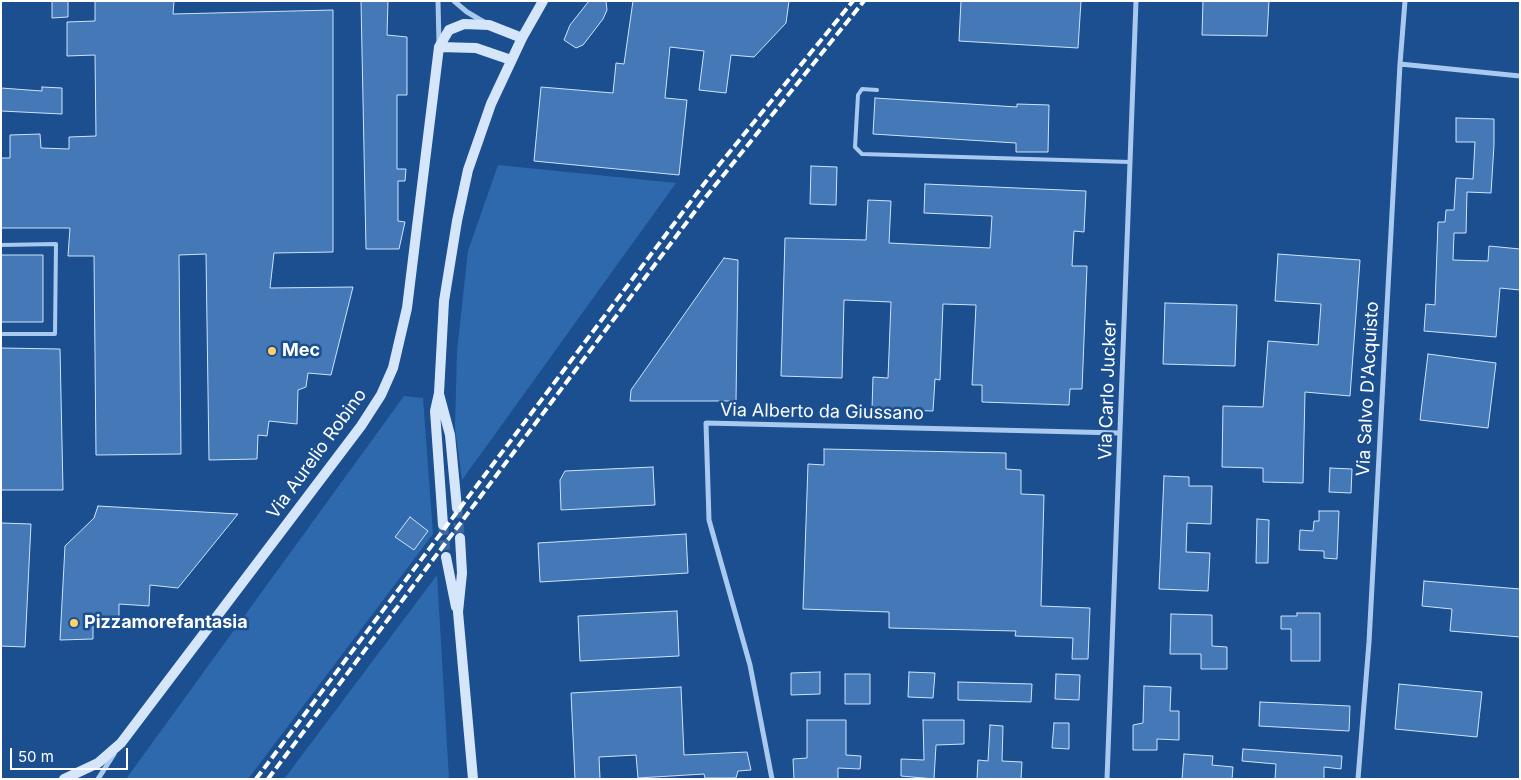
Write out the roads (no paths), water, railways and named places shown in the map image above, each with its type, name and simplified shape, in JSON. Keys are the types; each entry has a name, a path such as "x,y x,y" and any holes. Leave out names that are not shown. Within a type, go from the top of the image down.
{"street":[{"path":"438,1 439,47"},
{"path":"454,1 467,12 489,25 522,38"},
{"path":"443,526 435,414 439,393 445,295 462,196 480,132 511,60 543,1"},
{"name":"Via Carlo Jucker","path":"1108,779 1136,1"},
{"name":"Via Salvo D'Acquisto","path":"1358,779 1368,642 1405,1"},
{"path":"439,47 448,30 464,24 489,25"},
{"path":"439,47 476,48 511,60"},
{"name":"Via Aurelio Robino","path":"98,779 121,742 361,426 381,395 393,368 407,308 439,47"},
{"path":"1400,64 1520,76"},
{"path":"439,393 450,435 457,508"},
{"name":"Via Alberto da Giussano","path":"772,779 750,665 709,520 706,423 1120,433"},
{"path":"458,612 462,573 460,538"},
{"path":"446,557 458,612 473,779"},
{"name":"Via Aurelio Robino","path":"64,779 98,763 121,742"}],"lane":[{"path":"877,90 862,89 858,94 855,147 862,154 1130,162"},
{"path":"1,245 56,244 55,334 1,334"}],"tunnel":[{"path":"457,508 460,538"},
{"path":"443,525 446,557"}],"railway":[{"path":"256,779 710,176 853,1"},
{"path":"268,779 705,198 864,1"}],"place":[{"name":"Mec","path":"272,351"},
{"name":"Pizzamorefantasia","path":"74,623"}]}
